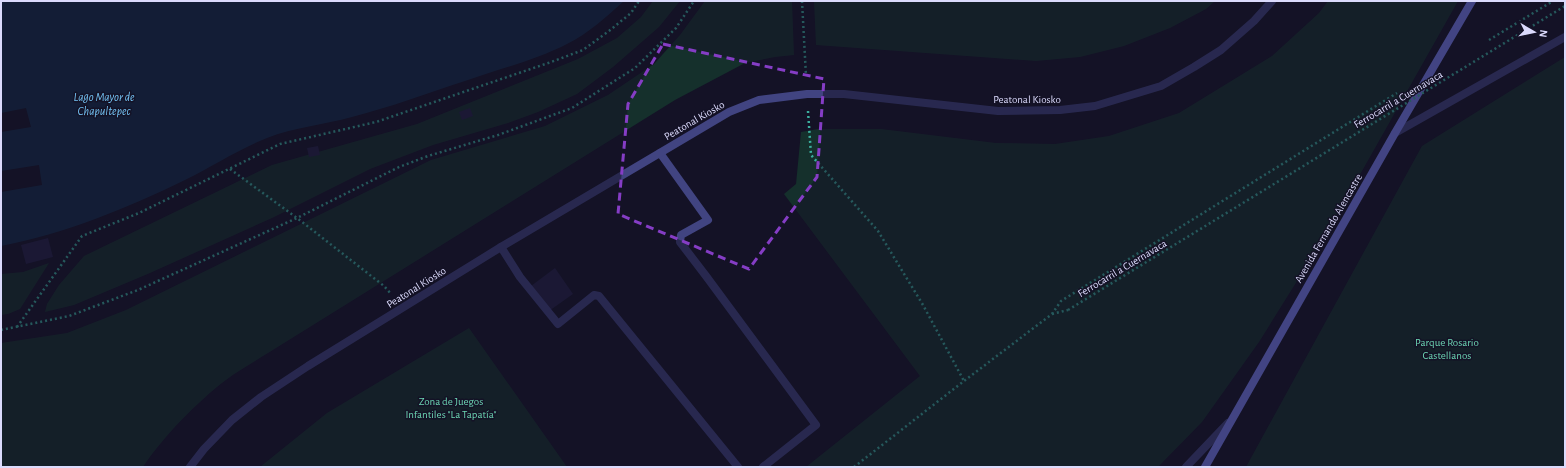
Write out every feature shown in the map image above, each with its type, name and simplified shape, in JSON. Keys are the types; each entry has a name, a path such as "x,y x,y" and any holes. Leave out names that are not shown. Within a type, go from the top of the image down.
{"street":[{"name":"Peatonal Kiosko","path":"190,467 204,449 232,420 261,396 501,247 729,112 759,100 807,94 844,94 998,111 1060,110 1095,106 1161,86 1194,67 1221,50 1254,21 1272,1"},
{"name":"Avenida Fernando Alencastre","path":"1204,467 1472,1"},
{"path":"1395,133 1565,37"},
{"path":"660,153 708,220 681,235 680,242 816,425 763,467"},
{"path":"501,247 520,277 558,324 594,294 599,296 738,467"},
{"path":"1186,467 1233,418"}],"path":[{"path":"17,328 82,236 139,213 280,144 376,122 583,50 631,13 639,1"},
{"path":"1,330 17,328 69,316 138,290 297,218 399,167 428,156 498,135 572,108 635,68 676,28 694,1"},
{"path":"802,1 811,155 878,231 923,305 964,380"},
{"path":"1490,40 1553,1"},
{"name":"Ferrocarril a Cuernavaca","path":"1052,314 1068,310 1565,6"},
{"name":"Ferrocarril a Cuernavaca","path":"1052,314 1061,301 1399,92"},
{"path":"230,169 297,218 384,286 403,308"},
{"path":"854,467 964,380 1052,314"}],"highlighted area":[{"path":"663,44 824,79 817,177 749,269 618,214 628,104"}],"green space":[{"path":"653,1 680,1 659,27 613,67 577,94 538,112 508,123 433,145 370,169 272,218 150,273 74,305 45,312 47,304 59,285 84,256 272,165 417,124 578,59 617,38 641,17"},
{"path":"705,1 792,1 794,55 745,63 675,100 241,369 192,409 170,432 143,467 1,467 1,343 67,333 126,310 431,160 545,126 608,95 654,64 680,35"},
{"path":"814,1 1215,1 1206,9 1170,28 1124,46 1080,57 1036,61 816,45"},
{"path":"1328,1 1458,1 1327,233 1259,342 1202,422 1158,467 806,467 920,376 784,194 796,184 801,132 818,129 881,129 996,143 1055,144 1109,136 1179,113 1272,56 1319,13"},
{"name":"Parque Rosario Castellanos","path":"1565,57 1565,467 1246,467 1422,146"},
{"path":"49,263 20,309 1,315 1,274 23,272"},
{"name":"Zona de Juegos Infantiles \"La Tapatía\"","path":"469,328 567,467 260,467 327,413"}],"water":[{"name":"Lago Mayor de Chapultepec","path":"1,1 624,1 583,35 543,55 381,109 341,120 277,134 246,147 185,180 118,210 49,235 1,246"}],"pier":[{"path":"26,108 31,127 1,132 1,113"},
{"path":"39,165 42,185 1,192 1,171"}],"building":[{"path":"470,108 473,116 462,120 459,112"},
{"path":"318,146 320,155 309,157 307,148"},
{"path":"48,238 53,257 26,264 21,245"},
{"path":"555,268 573,294 549,311 531,286"}]}
